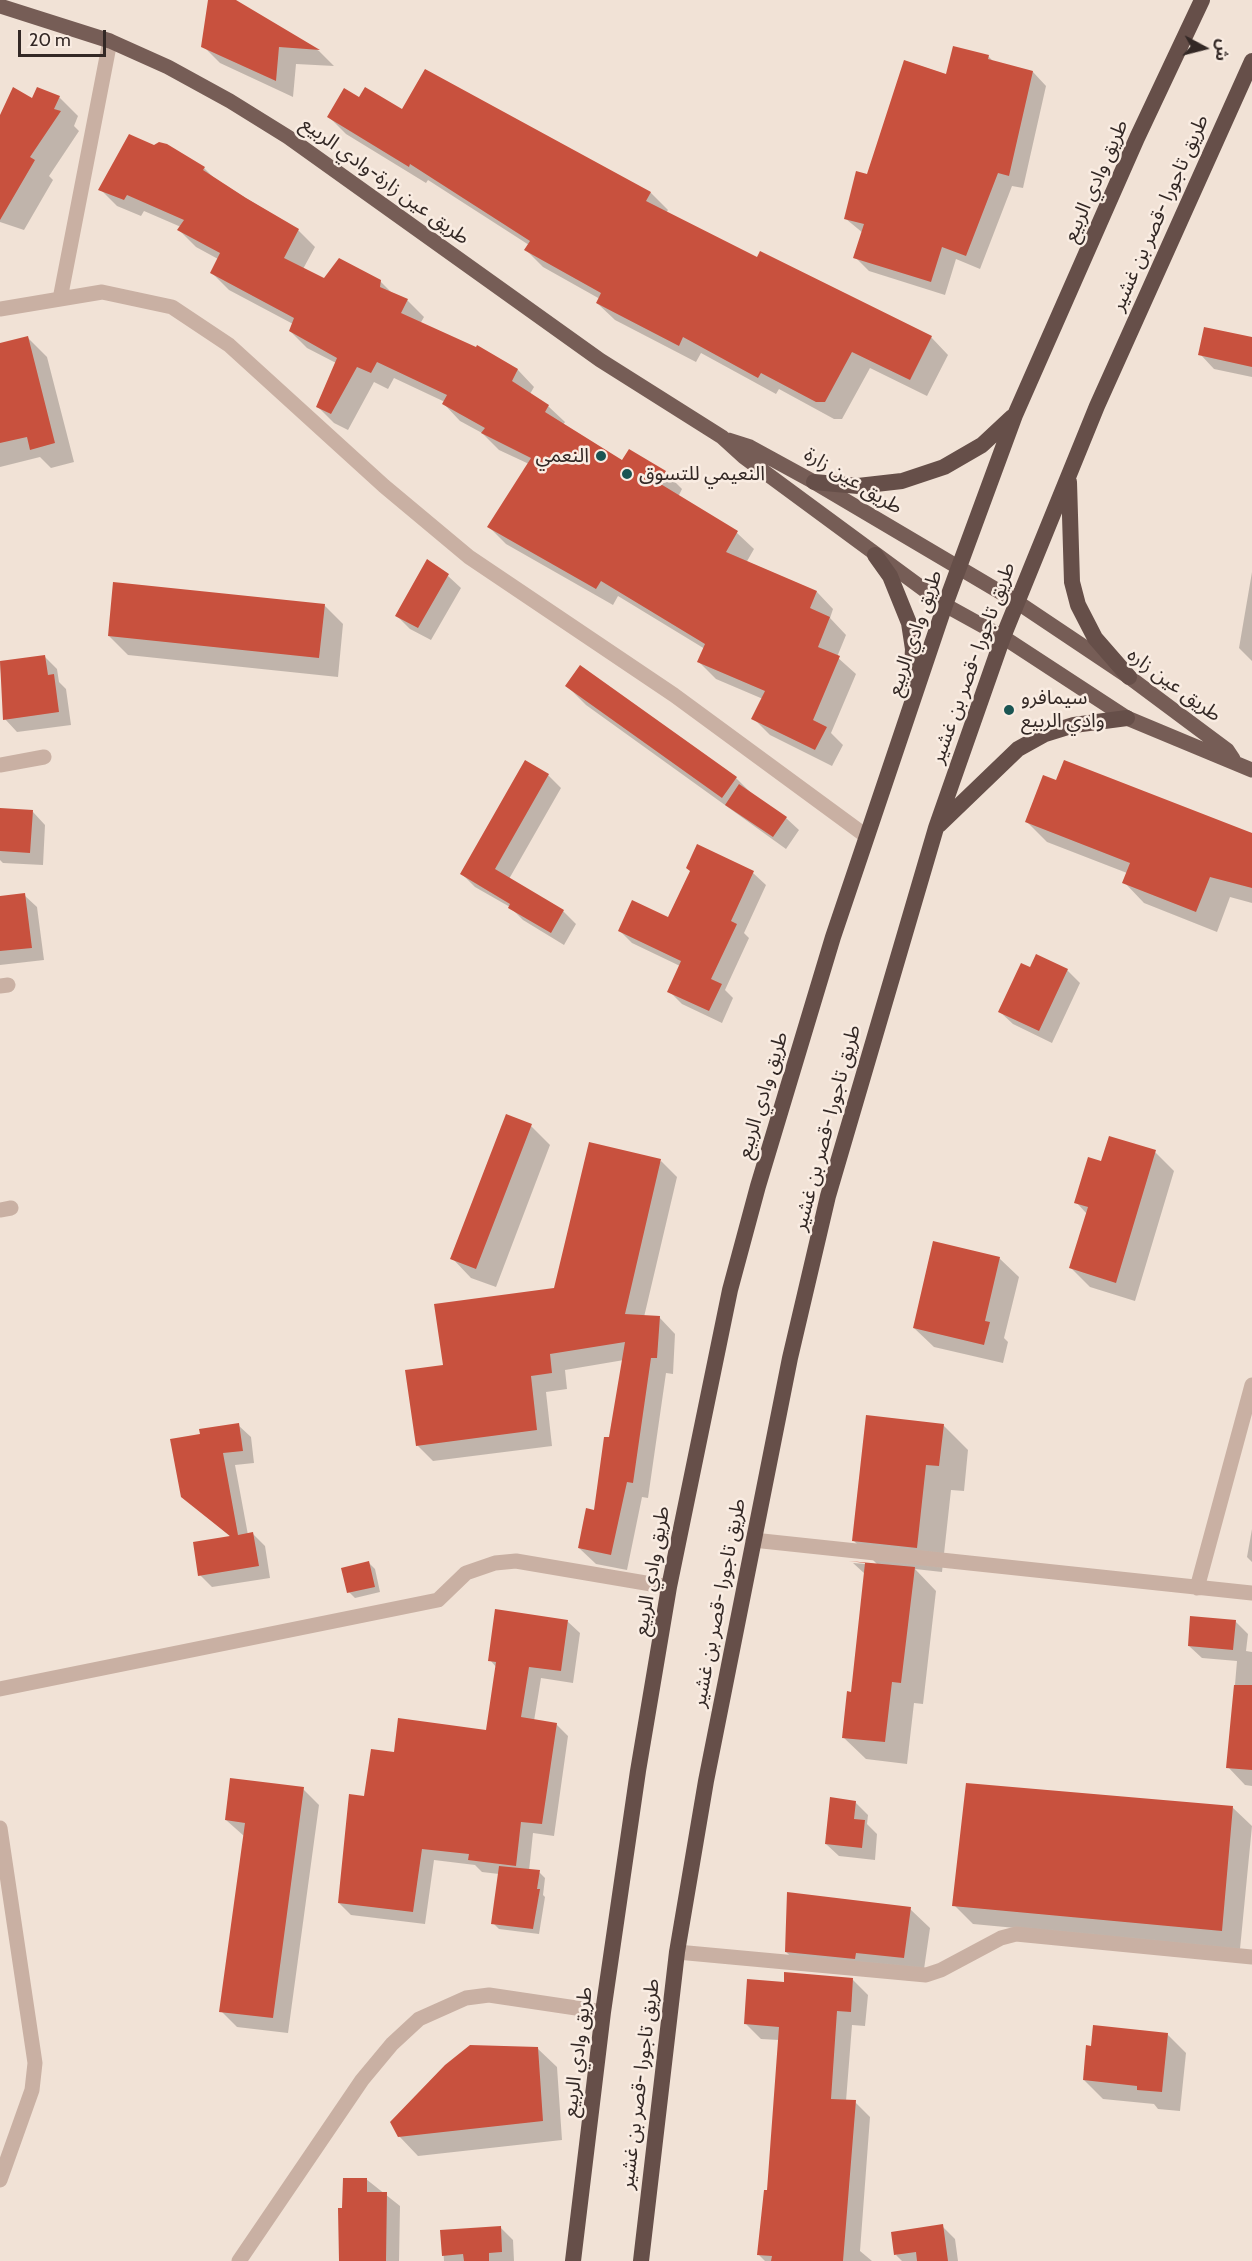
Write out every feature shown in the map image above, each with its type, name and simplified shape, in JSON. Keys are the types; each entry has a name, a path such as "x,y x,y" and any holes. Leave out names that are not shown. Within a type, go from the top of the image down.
{"highway":[{"name":"طريق وادي الربيع","path":"573,2261 603,2012 638,1771 669,1587 733,1279 758,1186 866,836 945,605 1015,415 1137,138 1202,0"},
{"name":"طريق تاجورا -قصر بن غشير","path":"641,2261 677,1952 753,1540 790,1358 828,1196 936,828 1002,637 1158,268 1252,61"},
{"path":"814,482 858,486 912,478 944,467 982,445 1015,415"},
{"path":"1069,474 1072,582 1078,605 1095,638 1129,677"},
{"path":"875,555 890,576 909,623 913,649 909,714"},
{"path":"936,828 1018,749 1045,734 1074,725 1127,718"}],"main road":[{"name":"طريق عين زارة-وادي الربيع","path":"0,6 110,41 168,67 230,101 288,137 600,360 722,437"},
{"name":"طريق عين زارة","path":"722,437 750,447 814,482 959,569"},
{"name":"طريق عين زاره","path":"722,437 744,457 945,605 1002,637 1127,718 1236,764"},
{"name":"طريق عين زاره","path":"959,569 1017,602 1129,677 1227,750 1236,764"},
{"path":"1236,764 1252,770"}],"street":[{"path":"60,299 110,41"},
{"path":"0,309 102,292 172,307 230,345 384,486 469,557 674,695 866,836"},
{"path":"0,765 44,757"},
{"path":"1197,1588 1252,1384"},
{"path":"753,1540 1252,1593"},
{"path":"0,1689 438,1600 466,1573 495,1563 516,1561 669,1587"},
{"path":"0,1828 35,2063 32,2090 0,2180"},
{"path":"677,1952 926,1975 941,1970 1001,1938 1016,1934 1252,1957"},
{"path":"239,2261 362,2080 392,2044 419,2019 466,1998 489,1995 603,2012"}],"building":[{"path":"208,0 236,0 320,50 279,47 276,81 201,47"},
{"path":"953,46 989,55 988,59 1033,71 1009,176 998,173 966,256 942,247 931,282 853,258 864,224 844,219 856,171 867,174 904,60 946,74"},
{"path":"425,69 651,192 646,201 757,257 760,251 932,336 910,380 852,352 825,402 816,402 761,373 758,378 683,337 679,346 596,303 601,293 524,250 530,241 410,164 409,167 327,117 344,88 359,97 365,87 402,109"},
{"path":"13,87 32,98 37,87 60,96 54,109 61,111 30,157 35,160 0,220 0,115"},
{"path":"129,134 154,145 159,142 167,144 205,167 203,170 246,198 299,229 284,258 324,278 339,258 381,280 380,287 408,299 401,313 476,347 477,345 518,369 512,381 549,405 545,412 622,460 629,449 666,471 659,483 738,531 726,552 817,591 810,608 830,617 818,647 840,656 813,720 827,727 815,750 751,719 765,691 697,662 705,644 601,581 596,589 487,527 531,458 481,433 485,428 442,404 447,395 377,362 371,373 357,367 331,414 316,407 337,358 289,331 294,318 210,273 220,253 177,230 184,220 127,195 124,200 98,190"},
{"path":"1204,327 1252,337 1252,367 1198,355"},
{"path":"28,336 55,443 30,450 27,437 0,443 0,343"},
{"path":"427,559 449,574 418,628 395,616"},
{"path":"113,582 325,604 319,658 108,636"},
{"path":"45,655 48,675 54,674 59,712 3,720 0,661"},
{"path":"580,665 737,777 722,798 565,686"},
{"path":"525,760 549,774 495,869 564,910 551,933 508,908 510,904 460,874"},
{"path":"1064,760 1252,833 1252,888 1210,877 1196,912 1122,883 1130,863 1025,822 1043,775 1056,780"},
{"path":"739,784 787,817 773,837 725,805"},
{"path":"0,808 33,810 30,853 0,851"},
{"path":"697,844 754,871 731,921 737,924 711,979 722,984 709,1011 667,992 681,961 618,931 632,900 668,917 690,871 686,868"},
{"path":"25,893 32,948 0,951 0,896"},
{"path":"1036,954 1068,969 1039,1031 998,1012 1021,963 1030,967"},
{"path":"506,1114 532,1124 476,1269 450,1259"},
{"path":"1109,1136 1156,1150 1116,1283 1069,1268 1088,1207 1074,1203 1088,1157 1101,1161"},
{"path":"589,1142 661,1159 625,1314 660,1316 657,1358 651,1358 633,1483 627,1482 611,1555 578,1548 586,1508 594,1510 604,1437 609,1437 625,1342 550,1354 552,1373 531,1376 537,1430 416,1446 405,1370 443,1365 434,1304 554,1288"},
{"path":"933,1241 1000,1257 985,1321 990,1322 984,1345 913,1328"},
{"path":"866,1415 944,1424 939,1466 926,1465 917,1548 852,1541"},
{"path":"239,1423 243,1451 223,1453 238,1535 253,1532 259,1566 198,1576 193,1542 230,1536 181,1497 170,1439 200,1434 199,1429"},
{"path":"369,1561 375,1587 347,1593 341,1568"},
{"path":"849,1561 915,1567 901,1683 892,1682 885,1742 842,1738 847,1691 851,1692 865,1563"},
{"path":"495,1609 568,1620 561,1671 529,1667 521,1717 557,1723 542,1824 521,1822 516,1866 468,1860 469,1854 422,1849 413,1912 338,1903 349,1794 364,1796 371,1749 394,1752 398,1718 486,1730 496,1662 488,1661"},
{"path":"1190,1616 1236,1620 1233,1650 1188,1646"},
{"path":"1234,1685 1252,1685 1252,1770 1226,1768"},
{"path":"230,1778 304,1787 273,2018 219,2012 245,1823 225,1820"},
{"path":"966,1783 1233,1806 1222,1931 952,1906"},
{"path":"830,1797 856,1801 854,1819 865,1820 862,1848 825,1844"},
{"path":"499,1866 540,1870 537,1889 540,1889 533,1929 491,1924"},
{"path":"787,1892 911,1907 904,1958 856,1953 855,1959 785,1952"},
{"path":"784,1972 853,1978 851,2012 837,2011 831,2099 856,2100 843,2261 771,2261 772,2256 757,2255 764,2190 767,2190 779,2027 744,2024 747,1979 784,1982"},
{"path":"1093,2025 1168,2033 1162,2092 1137,2090 1137,2086 1083,2080 1086,2045 1091,2046"},
{"path":"470,2045 538,2047 543,2121 398,2137 390,2122 445,2065"},
{"path":"343,2178 367,2178 367,2192 387,2192 386,2261 339,2261 338,2208 342,2208"},
{"path":"943,2224 948,2261 917,2261 916,2252 894,2255 891,2232"},
{"path":"501,2226 502,2252 489,2253 489,2261 464,2261 463,2254 442,2256 440,2230"}],"place":[{"name":"النعمي","path":"601,456"},
{"name":"النعيمي للتسوق","path":"627,474"},
{"name":"سيمافرو وادي الربيع","path":"1009,710"}]}
